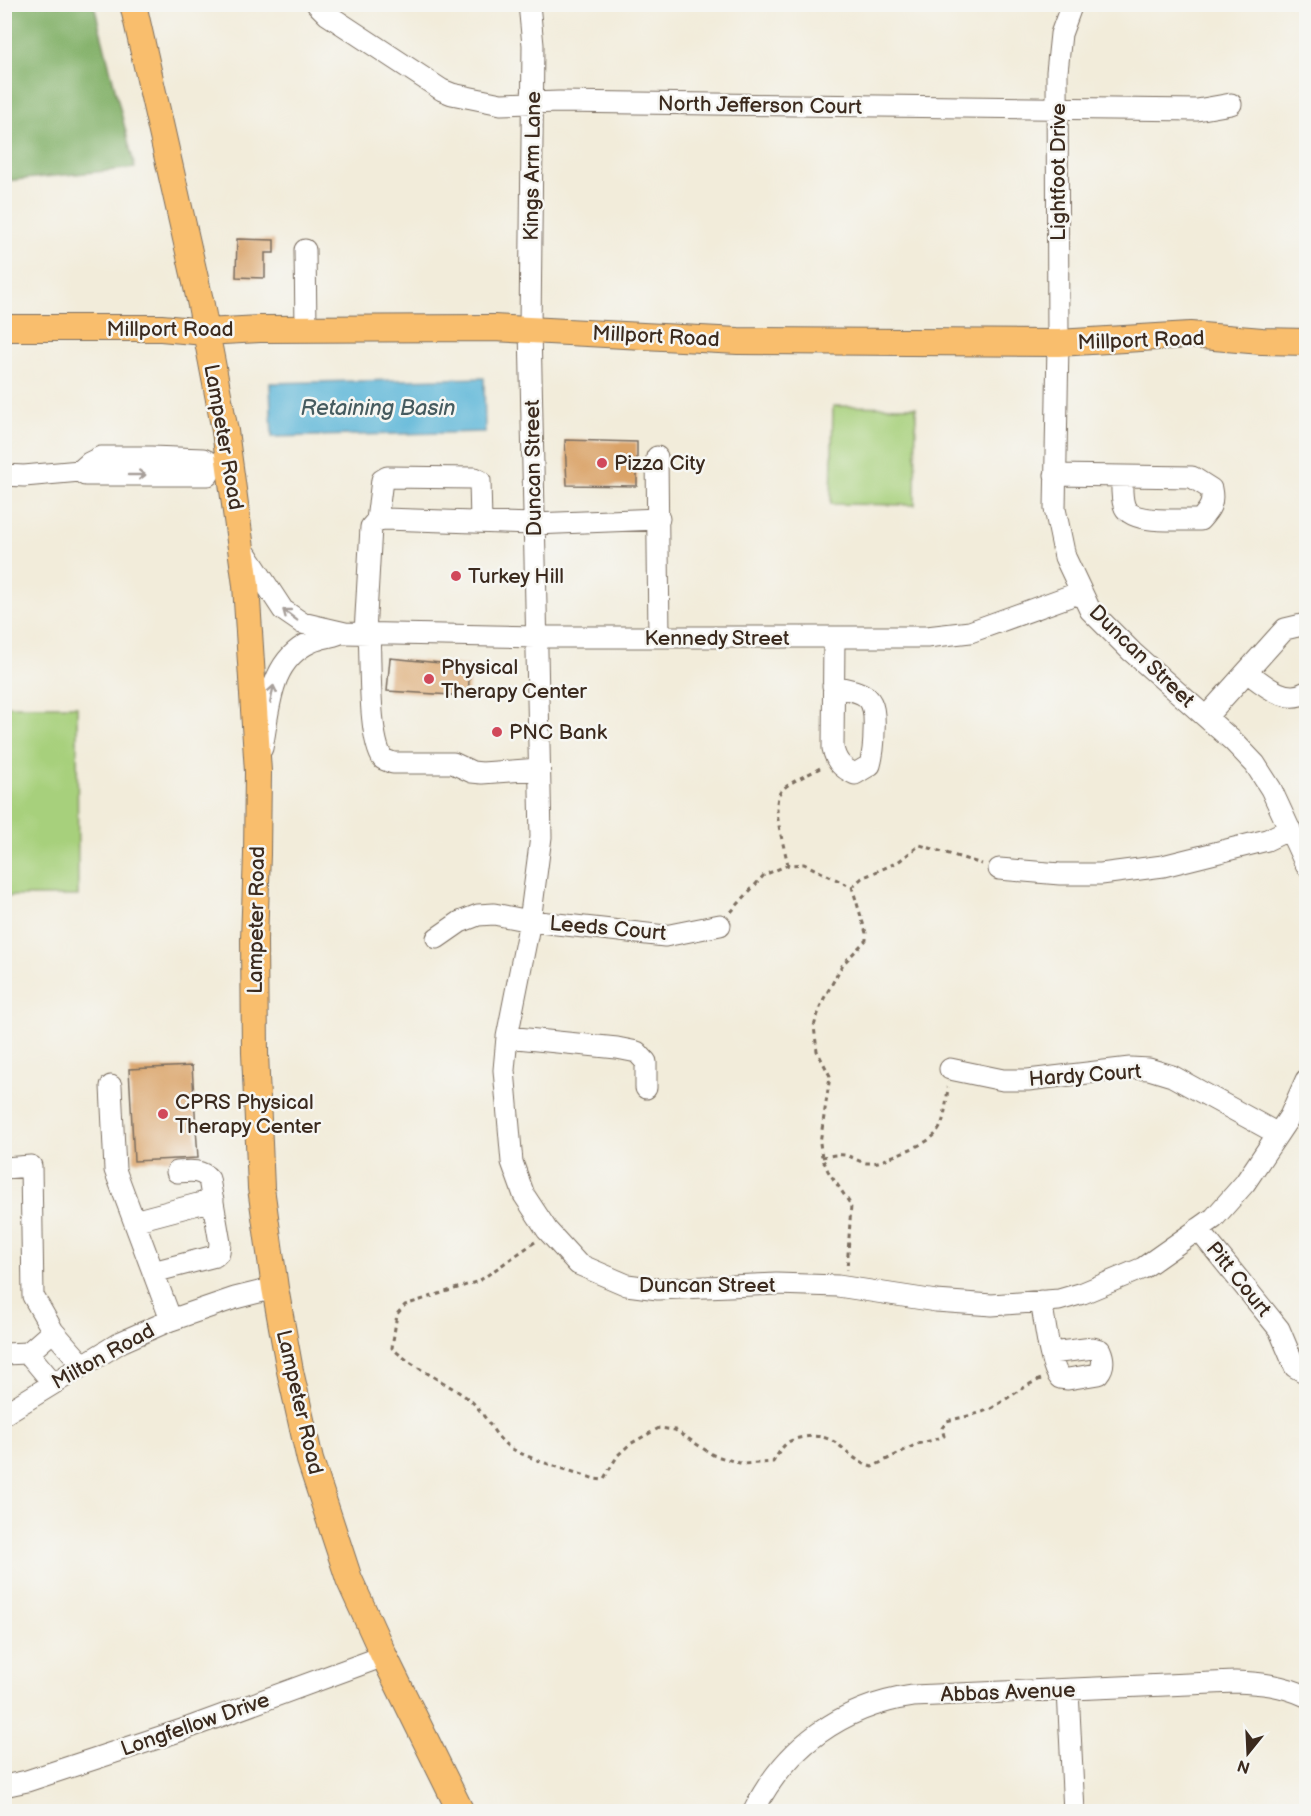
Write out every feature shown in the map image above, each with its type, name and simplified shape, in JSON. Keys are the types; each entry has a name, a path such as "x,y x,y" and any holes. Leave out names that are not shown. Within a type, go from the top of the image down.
{"main road":[{"name":"Lampeter Road","path":"133,4 206,332 222,463 242,546 258,772 254,940 255,1053 261,1188 274,1288 310,1460 350,1578 384,1656 461,1812"},
{"name":"Millport Road","path":"4,328 161,328 206,332 306,328 530,328 738,340 1058,343 1190,335 1306,342"}],"street":[{"name":"North Jefferson Court","path":"317,4 328,15 442,90 484,102 501,104 1197,110 1231,104"},
{"name":"Kings Arm Lane","path":"529,4 533,45 530,328"},
{"name":"Lightfoot Drive","path":"1058,343 1058,48 1060,34 1072,4"},
{"path":"305,250 306,328"},
{"name":"Duncan Street","path":"530,328 541,837 530,921 507,1037 504,1070 512,1162 524,1195 547,1230 579,1264 627,1285 658,1290 776,1284 846,1287 936,1301 992,1305 1059,1300 1083,1293 1143,1268 1214,1218 1245,1183 1278,1134 1290,1116 1306,1080"},
{"name":"Duncan Street","path":"1058,343 1055,509 1065,557 1089,610 1234,742 1255,764 1271,789 1306,865"},
{"path":"657,457 659,637"},
{"path":"4,475 24,476 80,471 85,475 208,475 222,463"},
{"path":"1055,475 1122,476"},
{"path":"482,522 480,481 474,478 387,477 382,480 377,520 371,527 360,633 377,747 383,759 393,763 453,763 471,772 482,773 539,769"},
{"path":"377,520 534,524 659,519"},
{"name":"Kennedy Street","path":"242,546 283,610 302,623 360,633 536,637 927,637 970,632 1081,592"},
{"path":"1206,717 1285,629 1306,624"},
{"name":"Kennedy Street","path":"258,772 275,681 282,664 293,652 312,641 360,633"},
{"path":"833,686 855,690 870,699 876,710 873,755 870,765 855,774 835,760 832,748 833,686 834,638"},
{"path":"1247,672 1284,695 1299,697 1306,692"},
{"path":"999,869 1060,874 1101,874 1163,866 1267,840 1290,829"},
{"name":"Leeds Court","path":"437,938 460,922 478,915 494,914 530,921 665,936 720,925"},
{"path":"507,1037 637,1052 646,1062 646,1088"},
{"name":"Hardy Court","path":"950,1069 1003,1080 1028,1080 1130,1068 1149,1069 1172,1076 1278,1134"},
{"path":"111,1086 115,1170 171,1320"},
{"path":"4,1168 31,1166 33,1296 53,1330 83,1365"},
{"path":"153,1272 215,1256 219,1252 220,1243 207,1175 197,1171 177,1172"},
{"path":"134,1221 213,1200"},
{"name":"Pitt Court","path":"1198,1229 1279,1329 1295,1367 1306,1373"},
{"name":"Milton Road","path":"4,1414 121,1342 171,1320 235,1298 274,1288"},
{"path":"1041,1301 1053,1363"},
{"path":"4,1354 28,1353 53,1330"},
{"path":"28,1353 53,1383"},
{"name":"Longfellow Drive","path":"4,1786 27,1781 185,1729 384,1656"},
{"name":"Abbas Avenue","path":"753,1812 774,1778 799,1747 816,1734 876,1703 913,1696 1235,1682 1269,1684 1289,1688 1306,1696"},
{"path":"1068,1690 1074,1812"}],"path":[{"path":"788,865 777,814 778,796 782,789 835,760"},
{"path":"852,887 862,878 898,862 920,845 999,869"},
{"path":"720,925 764,875 788,865 804,864 852,887 866,940 843,964 822,1002 814,1026 817,1051 830,1076 820,1143 822,1157 828,1171 851,1205 846,1287"},
{"path":"822,1157 844,1155 865,1163 876,1163 921,1146 933,1138 945,1119 950,1069"},
{"path":"547,1230 531,1246 478,1281 405,1305 397,1314 392,1348 407,1361 467,1398 480,1409 503,1442 514,1451 595,1479 603,1480 618,1455 630,1444 659,1428 675,1430 713,1455 743,1464 773,1462 782,1446 791,1439 816,1435 827,1437 864,1465 872,1467 917,1444 944,1436 942,1428 946,1421 980,1413 992,1407 1053,1363"}],"green space":[{"path":"5,4 94,5 135,168 5,181"},
{"path":"833,406 916,407 915,505 831,504"},
{"path":"5,706 77,706 78,896 5,896"}],"water":[{"name":"Retaining Basin","path":"484,378 485,432 272,437 270,383"}],"building":[{"path":"237,239 274,240 274,253 265,253 265,278 236,277"},
{"name":"Pizza City","path":"565,440 637,442 637,486 567,485"},
{"name":"Physical Therapy Center","path":"390,658 470,666 468,696 387,691"},
{"name":"CPRS Physical Therapy Center","path":"192,1066 198,1158 134,1161 129,1069"}],"place":[{"name":"Pizza City","path":"602,463"},
{"name":"Turkey Hill","path":"456,576"},
{"name":"Physical Therapy Center","path":"429,679"},
{"name":"PNC Bank","path":"497,732"},
{"name":"CPRS Physical Therapy Center","path":"163,1114"}]}
